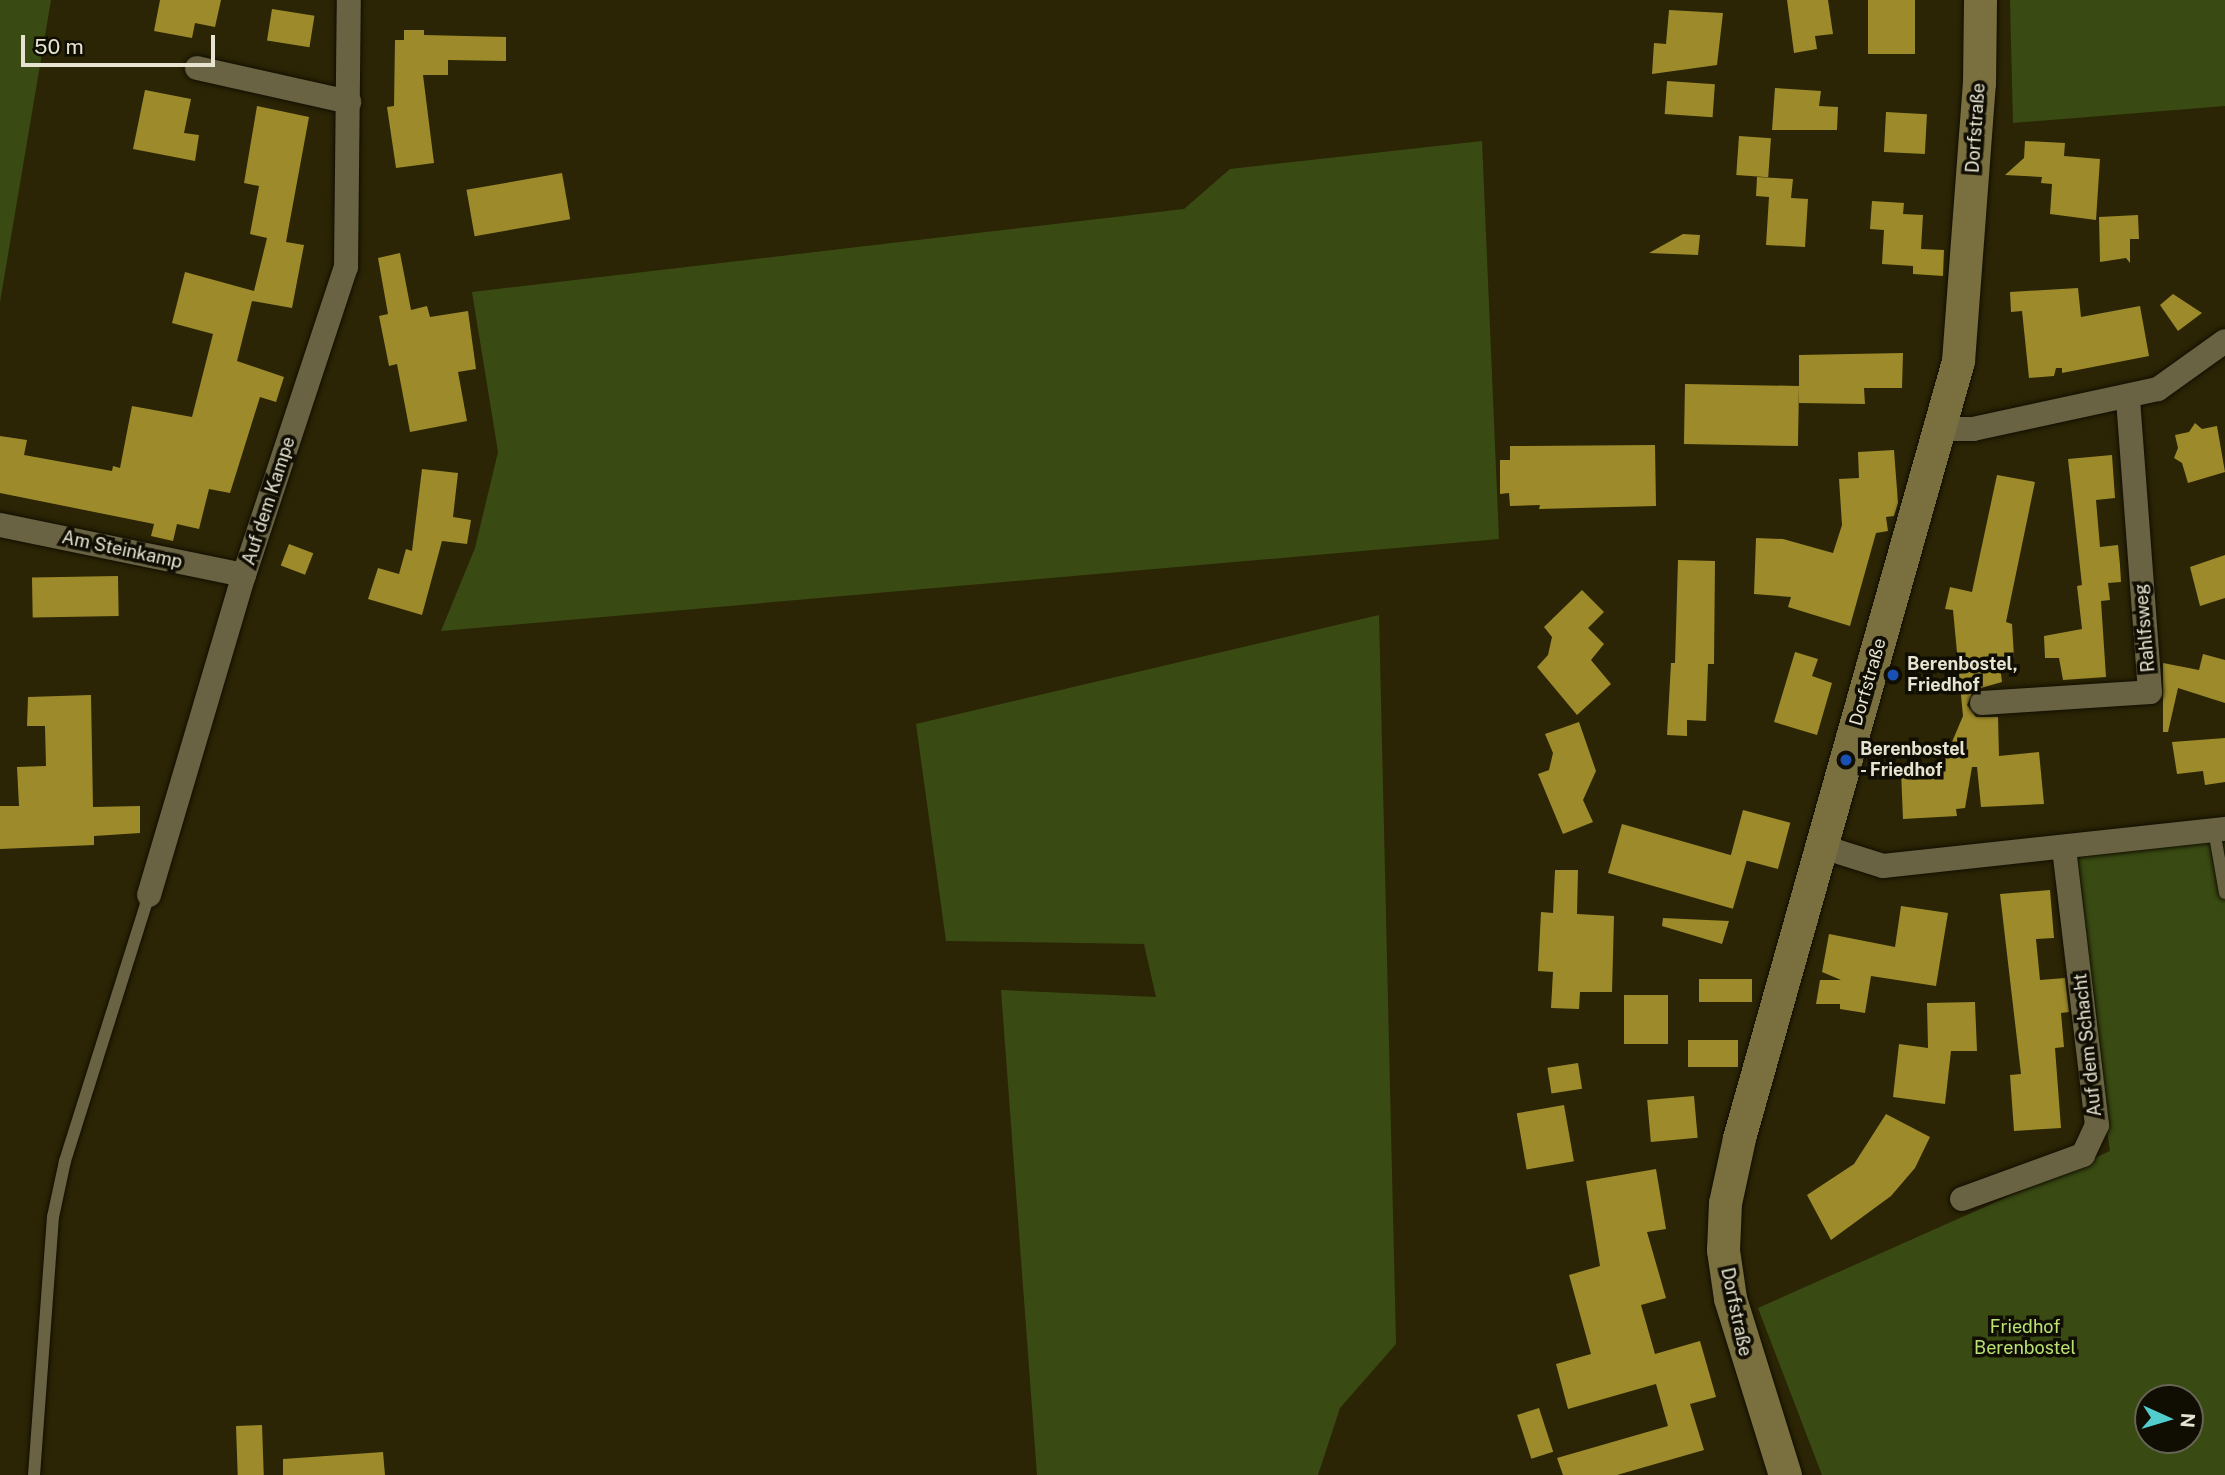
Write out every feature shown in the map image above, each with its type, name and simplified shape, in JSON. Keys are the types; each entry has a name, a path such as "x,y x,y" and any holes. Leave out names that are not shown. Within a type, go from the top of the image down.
{"street":[{"name":"Auf dem Kampe","path":"149,895 244,575 345,267 349,0"},
{"name":"Dorfstraße","path":"1785,1475 1730,1298 1723,1250 1725,1203 1740,1138 1958,360 1964,309 1980,0"},
{"path":"197,68 349,102"},
{"path":"1940,429 1973,429 2158,389 2225,341"},
{"name":"Rahlfsweg","path":"1982,703 2150,692 2128,397"},
{"name":"Am Steinkamp","path":"0,525 244,575"},
{"path":"1823,847 1883,866 2220,829"},
{"name":"Auf dem Schacht","path":"1962,1199 2083,1155 2097,1125 2064,847"}],"lane":[{"path":"2220,829 2225,893"},
{"path":"34,1475 53,1217 65,1161 149,895"}],"green space":[{"path":"0,0 51,0 0,302"},
{"path":"2010,0 2225,0 2225,106 2013,123"},
{"path":"1482,141 1499,539 441,631 475,548 498,452 472,292 1184,209 1230,169"},
{"path":"1379,615 1396,1344 1340,1408 1318,1475 1037,1475 1001,990 1156,997 1144,944 946,941 916,724"},
{"name":"Friedhof Berenbostel","path":"2225,829 2225,1475 1822,1475 1758,1308 2110,1151 2064,847"}],"building":[{"path":"160,0 221,0 215,27 195,23 192,38 154,31"},
{"path":"1787,0 1828,0 1833,34 1815,36 1817,49 1794,53"},
{"path":"1868,0 1915,0 1915,54 1868,54"},
{"path":"272,9 314,16 309,47 267,41"},
{"path":"1669,10 1723,13 1717,65 1652,74 1654,43 1666,44"},
{"path":"404,30 424,30 424,35 506,37 506,61 448,60 448,75 423,75 434,163 396,168 387,107 394,106 395,40 404,40"},
{"path":"1667,81 1715,84 1713,117 1665,114"},
{"path":"1775,88 1821,91 1819,106 1838,107 1837,130 1772,130"},
{"path":"145,90 191,99 184,133 199,135 195,161 133,149"},
{"path":"257,106 309,117 286,242 304,245 292,308 252,301 237,361 284,377 276,402 260,397 230,493 209,489 199,529 177,524 173,541 151,536 154,524 0,493 0,436 27,440 24,455 112,471 113,466 120,468 132,406 192,417 213,334 172,323 185,272 254,291 267,238 250,234 259,186 244,183"},
{"path":"1886,112 1927,114 1925,154 1884,152"},
{"path":"1739,136 1771,138 1768,177 1736,175"},
{"path":"2025,141 2065,143 2064,156 2100,159 2096,220 2050,214 2052,184 2041,183 2042,177 2005,175 2024,158"},
{"path":"562,173 570,219 475,236 466,190"},
{"path":"1757,177 1793,179 1791,198 1808,199 1805,247 1766,245 1769,197 1756,196"},
{"path":"1872,201 1904,203 1903,214 1923,215 1921,249 1944,250 1943,276 1913,274 1913,266 1882,264 1884,230 1870,229"},
{"path":"2138,215 2139,239 2130,239 2130,263 2126,258 2100,262 2099,217"},
{"path":"1683,234 1700,235 1698,255 1649,253"},
{"path":"400,253 411,310 427,306 430,317 468,311 476,369 458,372 467,421 410,432 397,364 389,366 379,316 388,314 378,258"},
{"path":"2078,288 2081,317 2140,306 2149,356 2062,373 2062,368 2056,368 2054,376 2029,378 2022,311 2011,312 2010,292"},
{"path":"2173,294 2202,313 2178,331 2160,305"},
{"path":"1903,353 1902,388 1864,388 1865,404 1799,403 1799,355"},
{"path":"1685,384 1799,386 1798,446 1684,444"},
{"path":"2195,423 2202,429 2217,426 2225,472 2188,483 2182,463 2174,458 2178,448 2175,435 2189,432"},
{"path":"1655,445 1656,506 1539,509 1540,505 1510,506 1509,493 1500,494 1500,460 1510,460 1510,446"},
{"path":"1894,450 1898,503 1894,516 1886,517 1888,531 1876,533 1850,626 1788,607 1791,597 1754,594 1756,538 1783,539 1833,553 1842,525 1839,479 1859,478 1858,452"},
{"path":"2112,455 2115,498 2096,500 2100,547 2118,545 2121,582 2108,583 2110,600 2101,601 2106,677 2063,680 2059,658 2045,658 2044,636 2082,629 2077,586 2082,585 2068,459"},
{"path":"422,469 458,473 453,517 471,520 467,544 442,541 422,615 368,599 378,568 399,574 406,549 412,551"},
{"path":"1997,475 2035,482 2006,622 2012,624 2014,657 1999,658 2002,682 1974,690 1967,705 1976,717 1998,717 1999,756 2039,752 2044,804 1981,807 1977,767 1972,767 1965,808 1956,809 1957,816 1903,819 1901,771 1941,768 1963,716 1953,610 1945,609 1950,587 1972,592"},
{"path":"289,544 313,553 305,575 281,565"},
{"path":"2225,555 2225,598 2200,606 2190,567"},
{"path":"1678,560 1715,561 1714,664 1708,664 1706,721 1687,720 1687,736 1667,735 1671,663 1675,663"},
{"path":"118,576 119,616 33,617 32,578"},
{"path":"1582,590 1604,612 1588,628 1604,644 1591,660 1611,684 1577,715 1537,667 1548,655 1552,637 1544,627"},
{"path":"1795,652 1818,659 1812,676 1832,683 1817,735 1774,722"},
{"path":"2203,654 2225,660 2225,703 2178,688 2168,732 2163,732 2163,663 2199,670"},
{"path":"91,695 93,807 140,806 140,833 94,836 94,845 0,849 0,806 19,806 17,767 46,766 45,726 27,726 28,697"},
{"path":"1579,722 1596,771 1583,800 1593,822 1563,834 1538,774 1549,770 1553,753 1545,734"},
{"path":"2225,738 2225,782 2205,785 2203,771 2177,774 2172,742"},
{"path":"1743,810 1790,823 1778,869 1731,856"},
{"path":"1622,824 1747,860 1733,909 1608,873"},
{"path":"1555,870 1578,870 1577,914 1614,916 1612,992 1580,992 1579,1009 1551,1008 1553,972 1538,971 1541,912 1553,913"},
{"path":"2050,890 2054,938 2036,939 2040,980 2065,978 2069,1012 2061,1013 2064,1047 2055,1048 2061,1128 2014,1131 2010,1075 2021,1074 2000,894"},
{"path":"1901,906 1948,913 1936,986 1871,976 1865,1013 1840,1009 1840,1004 1816,1004 1820,980 1841,980 1822,972 1829,934 1895,947"},
{"path":"1663,918 1729,921 1722,944 1662,926"},
{"path":"1699,979 1752,979 1752,1002 1699,1002"},
{"path":"1624,995 1668,995 1668,1044 1624,1044"},
{"path":"1975,1002 1977,1051 1951,1051 1945,1104 1893,1097 1899,1044 1928,1048 1927,1003"},
{"path":"1688,1040 1738,1040 1738,1067 1688,1067"},
{"path":"1578,1063 1582,1089 1551,1094 1547,1068"},
{"path":"1694,1096 1698,1138 1651,1142 1647,1100"},
{"path":"1564,1105 1574,1161 1527,1169 1517,1113"},
{"path":"1886,1114 1930,1137 1915,1168 1891,1196 1831,1240 1807,1195 1854,1164"},
{"path":"1656,1169 1666,1229 1647,1232 1666,1298 1641,1305 1655,1354 1700,1341 1716,1397 1690,1404 1704,1450 1617,1475 1563,1475 1557,1458 1668,1426 1656,1384 1568,1409 1556,1364 1591,1354 1569,1275 1600,1266 1586,1181"},
{"path":"1539,1408 1553,1452 1531,1459 1517,1415"},
{"path":"262,1425 264,1475 238,1475 236,1426"},
{"path":"383,1452 385,1475 283,1475 283,1459"}],"place":[{"name":"Berenbostel, Friedhof","path":"1893,675"},
{"name":"Berenbostel - Friedhof","path":"1846,760"}]}
